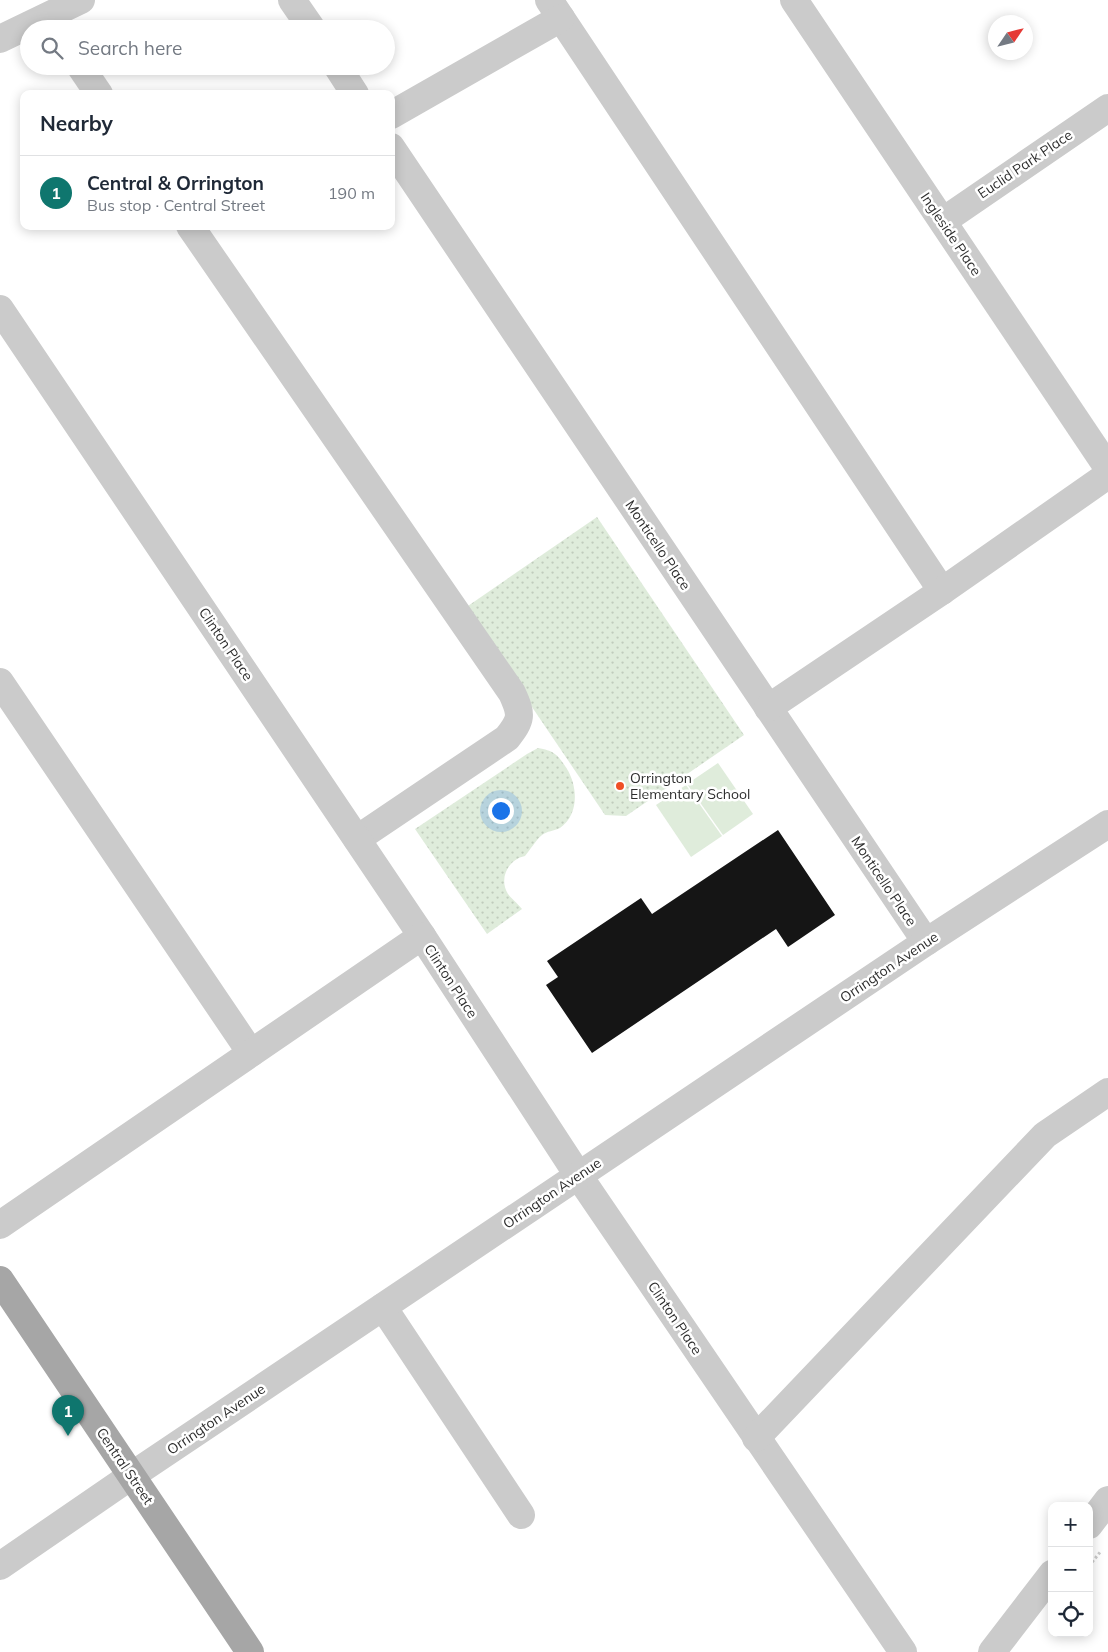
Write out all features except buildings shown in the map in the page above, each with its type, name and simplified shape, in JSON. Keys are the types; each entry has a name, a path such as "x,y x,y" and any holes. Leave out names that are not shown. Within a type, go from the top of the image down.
{"main road":[{"name":"Central Street","path":"0,1280 250,1652"}],"street":[{"path":"54,20 81,0"},
{"path":"292,0 306,20"},
{"name":"Ingleside Place","path":"794,0 1107,468"},
{"path":"395,112 555,9 942,591"},
{"path":"0,40 20,33"},
{"path":"86,75 96,90"},
{"path":"343,75 352,90"},
{"name":"Euclid Park Place","path":"943,221 1108,108"},
{"name":"Monticello Place","path":"395,153 926,942"},
{"path":"193,230 506,685 517,705 520,718 516,727 507,738 357,839"},
{"name":"Clinton Place","path":"0,309 422,936 578,1175 903,1652"},
{"path":"768,708 942,591 1107,468"},
{"path":"0,682 251,1053"},
{"name":"Orrington Avenue","path":"0,1566 578,1175 926,942 1108,824"},
{"path":"0,1225 422,936"},
{"path":"756,1438 1046,1135 1108,1092"},
{"path":"382,1307 521,1515"},
{"path":"1093,1520 1108,1500"},
{"path":"992,1652 1048,1579"}],"path":[{"path":"1093,1561 1103,1548"}],"green space":[{"path":"597,517 744,735 626,816 605,815 465,608"},
{"path":"538,748 556,754 571,776 575,800 571,816 560,828 542,835 525,856 510,865 505,876 505,888 522,909 487,934 415,829"},
{"path":"718,763 753,814 723,835 687,784"},
{"path":"686,785 722,836 691,857 656,805"}],"place":[{"name":"Orrington Elementary School","path":"620,786"},
{"name":"Central & Orrington","path":"68,1436"}]}
